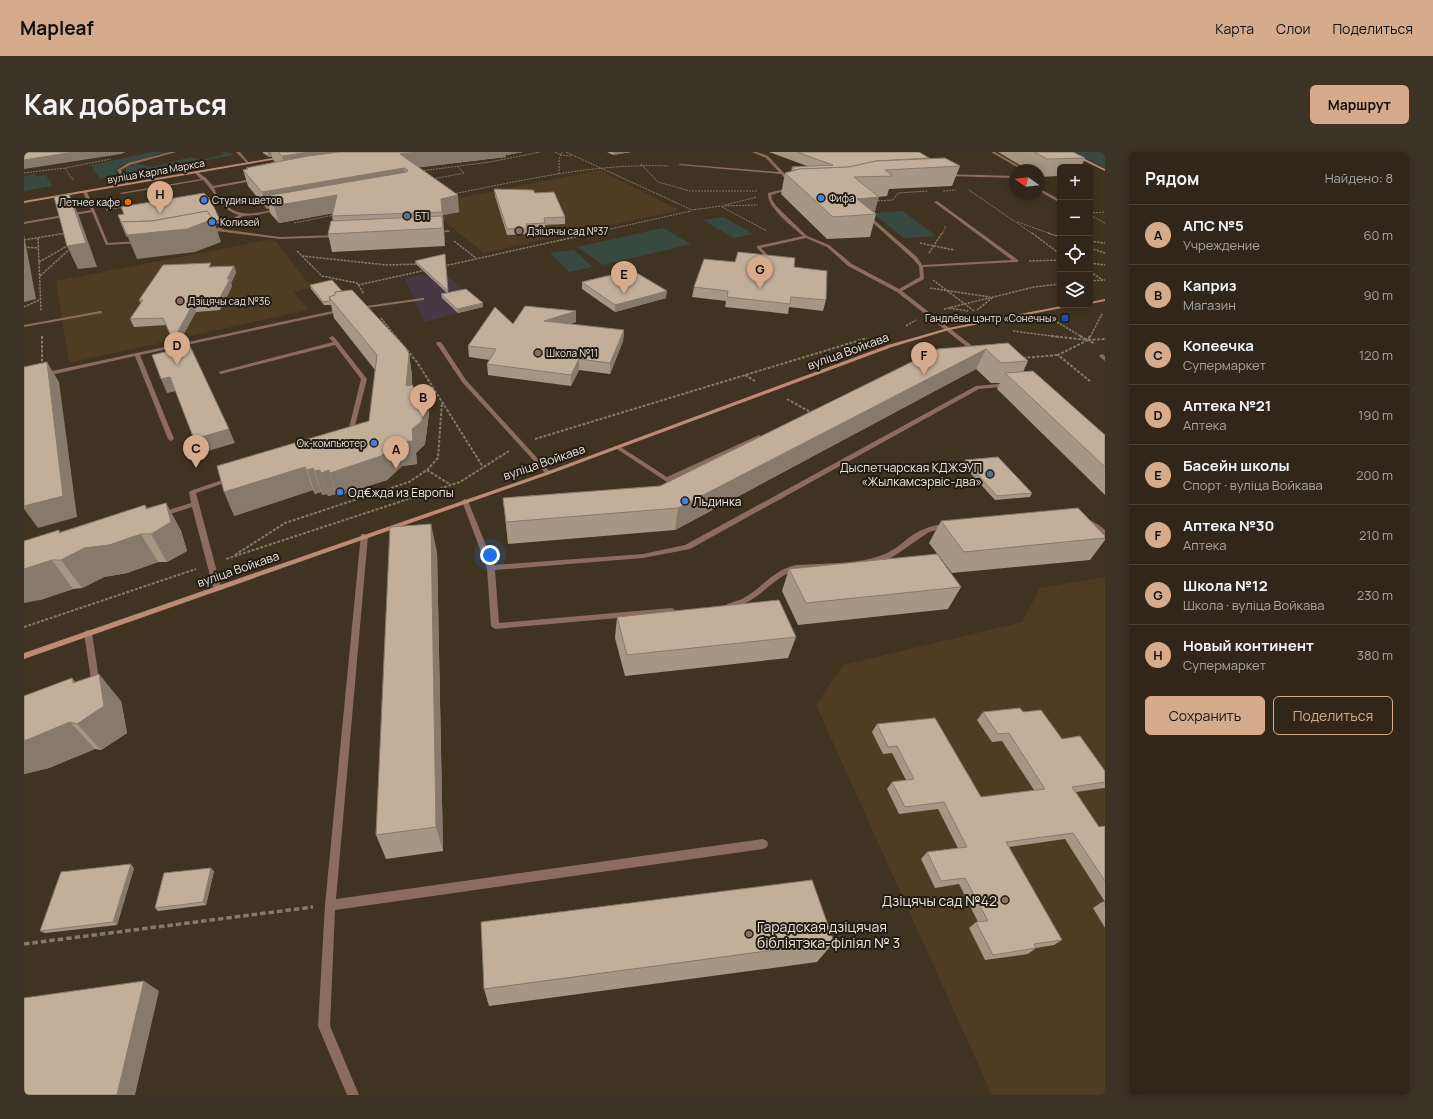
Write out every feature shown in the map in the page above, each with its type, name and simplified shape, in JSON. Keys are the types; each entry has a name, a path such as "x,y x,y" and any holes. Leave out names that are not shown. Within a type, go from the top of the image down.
{"main road":[{"path":"1068,152 1105,170"},
{"name":"вуліца Карла Маркса","path":"24,202 286,157"},
{"path":"1093,302 1105,300"},
{"name":"вуліца Войкава","path":"24,656 465,500 548,473 890,346 948,329 1059,308"}],"lane":[{"path":"128,184 122,176 120,170 129,164 174,152"},
{"path":"238,152 249,163"},
{"path":"754,152 767,157 796,187"},
{"path":"993,152 1014,164"},
{"path":"680,166 782,173"},
{"path":"196,172 212,187 213,192 227,210 241,216"},
{"path":"945,175 1009,177"},
{"path":"212,187 260,178"},
{"path":"122,193 204,179"},
{"path":"802,187 775,191 769,194 770,200 773,205 806,237 828,246 850,265 899,291 980,355 973,356"},
{"path":"85,192 108,244 146,242"},
{"path":"1045,193 1057,200"},
{"path":"936,202 1016,260"},
{"path":"210,232 217,230 241,216 285,208"},
{"path":"24,223 93,212"},
{"path":"859,222 873,221 915,258 921,266 922,278 899,291"},
{"path":"217,230 254,236 284,238 345,236"},
{"path":"425,232 449,231"},
{"path":"766,255 758,247 806,237"},
{"path":"921,266 1016,260"},
{"path":"24,379 350,309 422,299"},
{"path":"24,326 100,312"},
{"path":"221,372 334,340 364,379 349,441"},
{"path":"439,344 464,381 548,473"},
{"path":"137,354 171,439"},
{"path":"491,568 643,556 687,547 978,387 1015,385"},
{"path":"617,447 667,480 768,433"},
{"path":"218,588 192,492 237,477"},
{"path":"465,500 491,568 495,626 682,610"},
{"path":"150,518 195,504"},
{"path":"1075,518 1099,528 1105,534"},
{"path":"721,607 737,606 753,596 773,578 790,569 876,560 891,555 922,531 936,526 958,524"},
{"path":"352,1095 324,1026 330,905 364,536"},
{"path":"88,633 96,687 89,689"},
{"path":"330,905 763,844"}],"path":[{"path":"420,171 540,152"},
{"path":"555,152 561,155 575,156"},
{"path":"559,174 559,159 562,152"},
{"path":"566,152 692,210"},
{"path":"24,173 65,168 116,158"},
{"path":"447,195 600,167 641,164 680,166"},
{"path":"641,164 658,182 690,191 775,191"},
{"path":"426,180 464,173 457,166"},
{"path":"65,168 76,184"},
{"path":"945,175 1016,221 1057,252"},
{"path":"937,191 961,190"},
{"path":"871,201 892,200 898,193 930,191"},
{"path":"438,267 769,194"},
{"path":"720,206 773,205"},
{"path":"93,212 129,206"},
{"path":"720,206 770,233"},
{"path":"1093,214 1105,212"},
{"path":"290,224 340,214"},
{"path":"1093,216 1105,223"},
{"path":"326,217 334,219"},
{"path":"1016,221 1057,236"},
{"path":"921,266 933,245 946,227 940,223"},
{"path":"24,240 69,233"},
{"path":"892,237 955,250"},
{"path":"38,238 42,323 42,375"},
{"path":"284,238 322,276 356,283 358,285 372,307 417,362 483,467"},
{"path":"1093,241 1105,243"},
{"path":"39,262 71,244"},
{"path":"24,247 39,248"},
{"path":"40,276 73,247"},
{"path":"1093,249 1105,253"},
{"path":"302,256 387,265 423,263"},
{"path":"1016,260 1057,260"},
{"path":"445,263 460,262"},
{"path":"1093,263 1105,265"},
{"path":"358,285 431,269"},
{"path":"1093,274 1104,280"},
{"path":"1093,281 1104,280"},
{"path":"911,284 993,297"},
{"path":"900,328 907,326 927,313 1034,287 1057,284"},
{"path":"949,291 962,304 1003,329 1088,340 1105,339"},
{"path":"947,308 974,312 993,297"},
{"path":"24,307 41,299"},
{"path":"1020,358 1058,355 1088,340 1105,309"},
{"path":"1052,322 1058,322 1099,348"},
{"path":"24,627 460,482 521,443 870,337"},
{"path":"1058,355 1091,382"},
{"path":"231,558 285,524 409,482 427,470 438,458 442,402"},
{"path":"427,470 451,485"},
{"path":"24,944 330,905"}],"shaded area":[{"name":"Дзіцячы сад №37","path":"600,170 679,210 484,253 424,205"},
{"name":"Дзіцячы сад №36","path":"267,240 276,241 311,287 294,292 308,310 69,363 56,281"},
{"path":"442,271 483,307 424,322 405,278"},
{"name":"Дзіцячы сад №42","path":"1105,577 1105,1095 992,1095 816,705 843,665 1022,622 1040,588"}],"green space":[{"path":"152,152 165,152 122,165 117,169 116,175 100,179 91,165"},
{"path":"220,152 229,152 235,155 125,174 126,167 137,164 153,167 191,157 201,160 224,154"},
{"path":"1073,152 1105,152 1105,168"},
{"path":"35,174 37,176 46,175 52,186 24,191 24,176"},
{"path":"903,211 936,236 904,238 872,213"},
{"path":"723,217 754,234 734,238 703,220"},
{"path":"663,228 691,244 603,265 577,247"},
{"path":"574,250 593,267 569,272 550,253"}],"building":[{"path":"24,152 74,152 24,160"},
{"path":"278,152 309,152 282,156"},
{"path":"340,152 418,152 400,154 458,195 441,199 442,212 332,216 337,195 274,206 266,196 407,172 408,170 404,168 262,192 243,170 248,169 246,168 308,156"},
{"path":"797,152 919,152 929,158 876,161 849,167 795,170 792,167 833,165"},
{"path":"1034,152 1073,152 1085,158 1047,159"},
{"path":"945,158 960,166 885,170 893,176 854,177 879,197 857,199 876,214 833,217 785,173 800,169 849,167 876,161"},
{"path":"494,189 533,190 535,193 554,192 565,217 544,218 545,223 526,224 527,228 507,229"},
{"path":"204,193 211,201 220,220 214,221 207,211 152,221 121,222 127,237 118,215 124,214 121,207"},
{"path":"69,194 86,243 67,246 54,197"},
{"path":"207,211 213,219 187,229 127,235 121,222 152,221"},
{"path":"442,216 443,228 328,234 331,221"},
{"path":"738,252 795,258 794,267 827,271 826,300 791,297 790,304 727,297 728,291 694,287 704,259 735,262"},
{"path":"445,254 448,291 415,261"},
{"path":"211,263 209,267 234,266 227,279 230,279 217,303 193,304 176,335 171,336 163,318 130,319 143,300 139,300 163,265"},
{"path":"632,270 667,291 615,305 582,282"},
{"path":"332,280 342,291 335,292 335,295 329,297 330,301 323,302 310,285"},
{"path":"466,289 483,303 457,309 441,294"},
{"path":"352,290 406,348 409,354 406,386 413,385 413,388 420,387 420,390 425,390 422,421 412,429 413,441 397,442 381,456 330,473 329,470 321,473 320,470 315,471 313,468 307,470 305,467 224,492 217,466 369,421 377,355 329,297 335,295 335,292"},
{"name":"Школа №11","path":"525,306 576,311 544,321 624,330 610,363 579,359 571,375 487,364 496,349 468,346 495,307 513,324"},
{"path":"1008,343 1028,361 1001,363 986,349 678,508 506,522 503,498 660,486 938,349"},
{"path":"190,346 229,429 194,439 170,377 161,379 152,355"},
{"path":"47,362 63,496 24,506 24,367"},
{"path":"1033,371 1105,435 1105,467 1005,373"},
{"path":"998,457 1032,493 997,496 965,460"},
{"path":"166,503 171,522 151,534 141,534 109,545 84,548 61,560 52,560 24,569 24,541 59,530 59,533 145,505 146,509"},
{"path":"1078,508 1105,536 1105,538 964,552 941,521"},
{"path":"431,524 436,827 376,835 390,527"},
{"path":"937,554 961,587 806,603 789,569"},
{"path":"779,600 796,637 627,655 617,617"},
{"path":"99,674 104,706 77,724 70,722 24,741 24,696 72,678 73,683"},
{"path":"1020,708 1023,712 1041,710 1062,739 1080,736 1105,771 1105,782 1072,787 1099,827 1105,826 1105,881 1073,833 1006,842 1062,940 1034,944 1036,948 993,955 976,922 988,921 965,878 941,881 927,852 967,847 944,802 905,807 892,782 914,779 897,746 888,747 877,724 935,718 981,797 1045,789 1009,733 998,734 983,712"},
{"path":"131,864 113,922 40,931 61,872"},
{"path":"211,868 203,902 155,908 164,873"},
{"path":"812,880 834,942 484,989 481,922"},
{"path":"144,981 117,1095 24,1095 24,998"}],"place":[{"name":"Фифа","path":"821,198"},
{"name":"Студия цветов","path":"204,200"},
{"name":"Летнее кафе","path":"128,202"},
{"name":"Новый континент","path":"160,214"},
{"name":"БТІ","path":"407,216"},
{"name":"Колизей","path":"212,222"},
{"name":"Дзіцячы сад №37","path":"519,231"},
{"name":"Школа №12","path":"760,289"},
{"name":"Басейн школы","path":"624,294"},
{"name":"Дзіцячы сад №36","path":"180,301"},
{"name":"Гандлёвы цэнтр «Сонечны»","path":"1065,318"},
{"name":"Школа №11","path":"538,353"},
{"name":"Аптека №21","path":"177,365"},
{"name":"Аптека №30","path":"924,375"},
{"name":"Каприз","path":"423,417"},
{"name":"Ок-компьютер","path":"374,443"},
{"name":"Копеечка","path":"196,468"},
{"name":"АПС №5","path":"396,469"},
{"name":"Дыспетчарская КДЖЭУП «Жылкамсэрвіс-два»","path":"990,474"},
{"name":"Од€жда из Европы","path":"340,492"},
{"name":"Льдинка","path":"685,501"},
{"name":"Дзіцячы сад №42","path":"1005,900"},
{"name":"Гарадская дзіцячая бібліятэка-філіял № 3","path":"749,934"}]}
